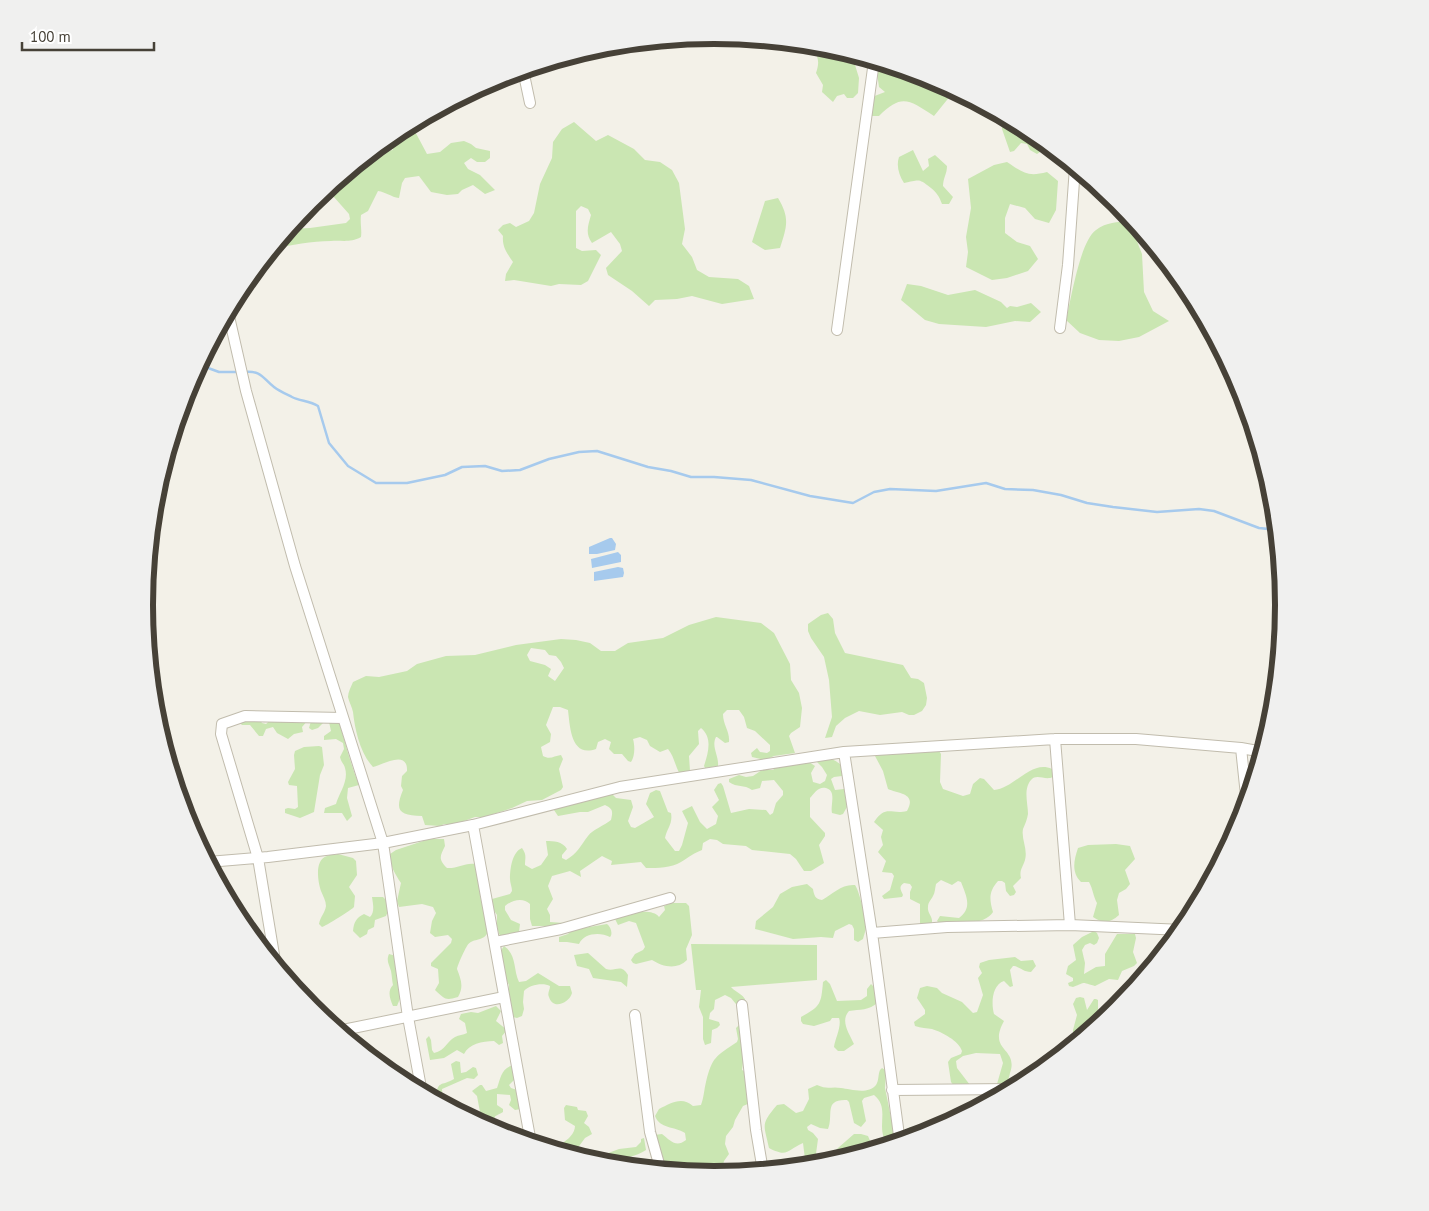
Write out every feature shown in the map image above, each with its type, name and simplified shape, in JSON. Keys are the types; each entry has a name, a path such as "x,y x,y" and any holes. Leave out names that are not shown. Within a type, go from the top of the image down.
{"street":[{"path":"837,330 873,67"},
{"path":"525,78 530,103"},
{"path":"1060,328 1068,265 1074,174"},
{"path":"230,321 246,391 295,566 383,843 408,1017 420,1084"},
{"path":"274,953 258,858 221,734 222,724 245,716 343,718"},
{"path":"215,861 383,843 473,825 620,786 844,752 1055,739 1136,739 1257,751"},
{"path":"1055,739 1070,925"},
{"path":"1241,748 1245,788"},
{"path":"844,752 872,933 899,1136"},
{"path":"473,825 530,1135"},
{"path":"495,942 561,929 670,898"},
{"path":"872,933 947,927 1070,925 1173,930"},
{"path":"346,1029 504,998"},
{"path":"742,1005 756,1130 763,1165"},
{"path":"635,1015 650,1132 659,1164"},
{"path":"892,1090 1000,1089"}],"green space":[{"path":"815,54 855,62 859,78 858,93 853,98 847,98 844,94 837,96 833,102 822,92 823,85 816,73 817,57"},
{"path":"878,69 895,74 950,96 934,116 906,101 894,104 879,116 871,116 872,97 885,92 879,87"},
{"path":"574,122 596,141 608,135 634,149 645,160 660,162 672,170 679,183 685,229 682,244 692,257 697,270 709,277 738,279 749,286 754,299 722,304 692,296 655,300 649,306 632,291 608,275 606,268 622,251 620,244 611,232 592,243 588,233 591,215 588,209 581,206 576,211 576,248 582,251 596,250 601,255 588,281 581,285 559,284 551,286 514,280 505,281 506,274 513,262 504,247 503,236 498,230 503,225 510,223 516,227 529,221 534,213 540,184 552,158 553,142 562,129"},
{"path":"1002,123 1043,150 1037,154 1030,150 1027,144 1021,143 1014,151 1010,152"},
{"path":"415,131 427,154 440,152 451,143 464,141 476,148 490,151 490,158 485,162 477,162 471,158 464,163 468,169 480,175 495,190 485,194 473,185 458,194 447,195 431,192 419,176 405,178 399,198 378,191 368,211 361,215 361,237 350,241 309,242 282,247 298,229 346,223 350,219 349,214 332,194 385,151 393,150 393,145"},
{"path":"913,150 923,171 929,166 928,159 935,155 947,166 943,186 953,197 949,204 942,204 935,191 921,181 904,183 898,170 899,157"},
{"path":"1007,162 1017,169 1030,174 1047,172 1058,181 1056,210 1049,223 1035,219 1025,208 1010,204 1005,218 1005,233 1017,242 1030,246 1038,259 1028,271 1007,278 992,280 966,267 968,252 966,237 971,208 968,179 994,165"},
{"path":"778,198 786,217 784,234 780,248 765,250 752,242 765,201"},
{"path":"1124,221 1133,230 1142,254 1144,292 1153,311 1169,321 1139,337 1119,341 1099,340 1080,333 1066,320 1081,258 1090,236 1100,227"},
{"path":"907,284 921,286 948,295 975,290 1001,302 1007,308 1031,303 1041,312 1030,322 1015,321 986,327 939,324 925,320 901,300"},
{"path":"828,613 833,619 835,633 845,653 903,665 911,678 918,679 924,683 927,698 926,705 922,711 914,715 902,712 880,715 859,711 845,718 836,726 832,737 825,738 832,717 829,680 824,657 811,638 808,624 821,615"},
{"path":"716,617 761,623 774,633 790,664 791,680 799,693 802,708 800,727 789,736 795,753 774,756 765,760 752,757 751,753 757,748 760,752 767,753 770,751 770,745 755,731 747,728 744,717 739,710 727,710 723,714 729,742 725,743 716,737 715,748 718,766 705,768 704,766 708,751 708,741 705,732 701,728 698,731 699,744 689,756 690,771 680,774 668,749 660,752 650,746 647,740 640,737 633,739 634,751 631,762 622,754 614,754 609,749 611,742 605,739 598,742 596,749 588,751 581,749 573,739 568,710 553,707 546,725 551,734 550,742 541,747 543,756 550,758 561,755 563,759 559,769 563,787 561,790 542,800 527,801 484,817 475,817 456,824 440,826 425,825 422,816 408,815 399,808 403,790 401,786 402,776 407,771 406,764 403,761 394,760 373,767 361,748 353,710 348,697 353,682 366,676 379,677 407,671 417,664 446,656 475,655 516,645 561,639 590,643 601,651 615,651 628,643 663,638 689,625","holes":["531,648 545,650 549,655 556,656 564,668 555,681 548,676 551,669 545,665 530,661 527,655"]},
{"path":"320,712 323,714 337,714 359,785 348,788 347,798 352,816 347,821 342,813 324,813 325,808 336,804 346,778 345,768 340,757 344,749 343,743 336,739 324,740 324,736 331,731 329,722 325,721 318,728 312,730 309,728 311,721 309,719 302,727 303,732 294,734 288,739 277,733 273,727 266,729 263,736 259,736 250,725 242,725 239,722 250,717 266,724 274,717"},
{"path":"304,747 322,747 324,765 320,775 314,812 300,818 285,813 285,809 295,809 298,807 297,786 289,785 288,782 295,769 295,751"},
{"path":"939,751 941,754 940,782 943,789 963,796 970,794 973,784 980,778 984,779 994,790 1009,785 1037,768 1052,769 1054,774 1050,778 1033,778 1027,788 1028,814 1023,829 1026,856 1021,871 1021,878 1013,886 1016,892 1010,896 1006,891 1005,883 998,881 991,895 993,912 983,920 940,924 937,921 940,916 959,918 966,910 966,896 961,882 958,881 952,885 941,880 936,884 928,905 932,919 930,926 923,927 920,924 920,904 910,899 912,887 910,884 904,883 901,886 902,897 884,899 882,896 890,890 894,876 892,873 882,872 886,861 878,852 883,845 881,837 883,830 874,822 885,812 907,811 910,801 905,795 888,789 883,771 875,756 876,753"},
{"path":"827,756 838,763 843,769 844,773 842,776 831,779 835,790 844,789 847,807 843,814 832,813 832,795 826,788 819,789 810,798 810,817 825,833 819,845 824,863 811,871 804,871 790,854 752,850 746,846 723,844 717,840 710,839 703,843 702,850 677,864 664,867 646,868 641,862 611,865 612,861 602,856 580,871 581,877 570,871 552,876 548,886 553,899 547,909 550,915 550,922 567,925 564,933 557,935 544,926 532,926 530,904 521,900 511,902 505,906 505,910 511,920 520,924 519,932 512,935 501,936 499,934 497,915 491,906 492,899 510,894 512,891 510,879 511,866 516,853 522,848 525,854 525,865 532,869 541,865 548,855 546,841 552,841 563,844 567,849 562,855 562,858 566,860 576,852 590,834 611,820 612,811 605,805 588,812 558,816 554,807 612,794 616,798 631,800 633,807 628,821 631,827 635,828 654,817 646,804 650,793 656,790 660,791 668,812 671,813 671,823 665,838 675,851 679,851 688,823 682,811 692,806 700,822 707,829 716,824 718,816 712,807 719,800 714,790 718,784 721,783 723,786 731,813 749,809 766,810 770,815 773,813 776,803 783,795 783,791 774,780 762,781 760,788 752,790 732,784 729,782 729,779 739,775 753,776 762,770 773,770 781,766 809,762 815,766 811,773 813,782 820,784 825,781 827,775 817,762 817,759"},
{"path":"429,839 444,839 445,846 441,857 442,862 447,868 476,864 481,901 489,928 485,936 473,941 466,948 457,969 461,980 461,990 458,997 450,999 443,997 435,990 439,983 438,969 431,966 431,963 451,943 452,939 448,935 435,937 430,933 432,921 436,913 433,907 422,904 399,907 397,901 401,883 393,870 390,858 390,854 396,850"},
{"path":"1116,844 1130,846 1135,859 1125,870 1130,884 1119,893 1117,900 1119,915 1113,920 1103,922 1093,917 1097,903 1089,882 1081,882 1078,878 1075,870 1075,861 1078,848 1088,845"},
{"path":"338,854 353,858 356,861 357,875 349,887 355,896 354,907 322,927 319,924 326,906 319,882 319,866 323,858"},
{"path":"807,884 813,889 816,898 822,900 845,886 855,885 866,922 863,939 858,942 854,940 854,929 849,924 835,931 833,938 793,939 755,929 756,921 773,907 780,894 792,887"},
{"path":"372,897 383,897 388,902 389,909 386,916 375,920 374,927 360,938 353,931 354,925 357,919 364,914 370,917 372,915"},
{"path":"671,903 686,903 689,906 692,935 686,949 687,960 674,966 665,966 652,960 633,963 631,960 635,954 645,947 636,923 629,921 618,925 614,917 631,913 651,912 659,917 665,910 664,906"},
{"path":"607,924 611,931 610,937 602,934 593,934 581,940 579,944 559,942 559,937 568,934 572,930"},
{"path":"1094,931 1099,938 1097,943 1085,945 1082,950 1085,963 1084,974 1096,967 1105,966 1105,954 1117,934 1135,934 1133,952 1137,963 1122,971 1118,980 1109,979 1095,986 1084,983 1073,987 1069,986 1068,983 1073,981 1073,978 1066,974 1068,966 1076,960 1073,945 1082,937"},
{"path":"691,944 817,945 817,980 731,987 744,997 746,1007 740,1009 731,998 725,995 715,1000 714,1009 710,1013 709,1019 719,1022 720,1025 712,1030 711,1043 705,1045 703,1039 703,1017 699,1007 701,990 696,990"},
{"path":"504,946 513,958 519,982 526,981 538,973 559,986 570,986 571,996 561,1004 554,1004 548,996 550,986 540,984 533,986 524,991 522,1016 513,1017 508,995 509,985 504,975 502,964 502,949"},
{"path":"588,953 606,969 623,969 628,975 627,987 621,982 593,978 589,969 577,966 574,955"},
{"path":"389,954 396,956 401,996 397,1006 393,1006 390,995 393,985 388,961"},
{"path":"1015,957 1021,961 1033,960 1036,966 1031,972 1013,966 1010,970 1013,986 1010,987 1004,981 997,986 993,995 994,1014 1004,1021 999,1039 1008,1053 1012,1065 1008,1079 1005,1084 997,1084 1003,1063 1000,1054 976,1053 963,1056 956,1061 957,1068 970,1085 954,1086 951,1082 948,1062 951,1058 961,1054 962,1051 954,1040 945,1035 932,1029 915,1026 914,1022 925,1014 925,1010 917,998 920,988 927,986 937,988 942,993 962,1002 973,1013 977,1012 983,995 978,978 982,973 979,967 980,963"},
{"path":"826,980 830,984 837,1001 861,1000 867,996 867,989 871,984 875,988 878,1002 875,1005 849,1011 846,1015 846,1027 854,1044 844,1051 838,1051 834,1047 839,1029 839,1018 832,1018 830,1021 814,1026 803,1024 801,1021 801,1017 819,1004 823,982"},
{"path":"1076,998 1084,998 1087,1010 1094,999 1098,1000 1098,1016 1073,1038 1077,1015 1073,1004"},
{"path":"496,1006 501,1011 496,1021 507,1030 502,1036 503,1043 499,1045 494,1041 481,1042 473,1045 464,1054 457,1050 444,1058 430,1060 426,1039 429,1036 432,1050 434,1053 438,1052 455,1037 467,1033 465,1023 459,1019 461,1014 478,1013"},
{"path":"739,1025 743,1025 746,1059 743,1062 742,1070 746,1072 750,1103 743,1106 733,1127 726,1136 725,1144 729,1154 724,1161 724,1167 678,1166 653,1163 654,1135 662,1134 676,1143 686,1140 685,1133 664,1125 657,1120 655,1116 659,1109 681,1101 685,1101 693,1106 701,1105 710,1067 720,1054 737,1042 736,1028"},
{"path":"456,1061 460,1062 461,1073 473,1067 476,1068 478,1075 474,1079 467,1078 442,1089 444,1097 437,1094 437,1089 440,1085 454,1079 451,1064"},
{"path":"513,1065 515,1079 509,1085 517,1090 521,1109 515,1110 509,1105 510,1095 497,1094 497,1105 503,1109 503,1112 495,1117 494,1121 477,1114 480,1112 477,1096 472,1091 480,1085 486,1091 497,1088 504,1071"},
{"path":"882,1068 885,1070 886,1074 885,1088 894,1132 892,1138 884,1138 881,1105 874,1095 864,1098 862,1101 866,1121 861,1127 854,1123 849,1102 847,1100 840,1100 832,1105 828,1129 811,1124 807,1127 818,1139 815,1157 805,1159 803,1143 784,1153 769,1148 765,1125 768,1117 777,1105 784,1104 796,1113 803,1111 809,1099 808,1089 817,1085 827,1088 868,1090 873,1088 878,1082"},
{"path":"566,1105 577,1107 578,1110 586,1111 588,1116 584,1123 589,1127 592,1134 585,1138 576,1150 558,1145 567,1140 575,1129 575,1126 565,1120 564,1108"},
{"path":"910,1127 919,1128 907,1132 907,1129"},
{"path":"854,1134 868,1136 871,1143 860,1148 831,1155"},
{"path":"644,1138 646,1150 634,1156 620,1159 601,1155 619,1149 636,1147 641,1142 641,1139"}],"water":[{"path":"610,538 616,544 615,550 589,554 589,547"},
{"path":"618,552 621,555 621,562 592,568 591,559"},
{"path":"618,567 623,568 623,577 594,581 594,572"}],"waterway":[{"path":"206,367 219,372 238,372"},
{"path":"243,372 258,373 280,391 318,406 329,443 348,466 376,483 407,483 445,475 462,467 485,466 502,471 520,470 549,459 579,452 597,451 648,467 691,477 751,480 810,496 853,503 874,492 890,489 936,491 986,483 1005,489 1033,490 1113,507 1157,512 1199,509 1214,511 1259,528 1271,529"}]}
